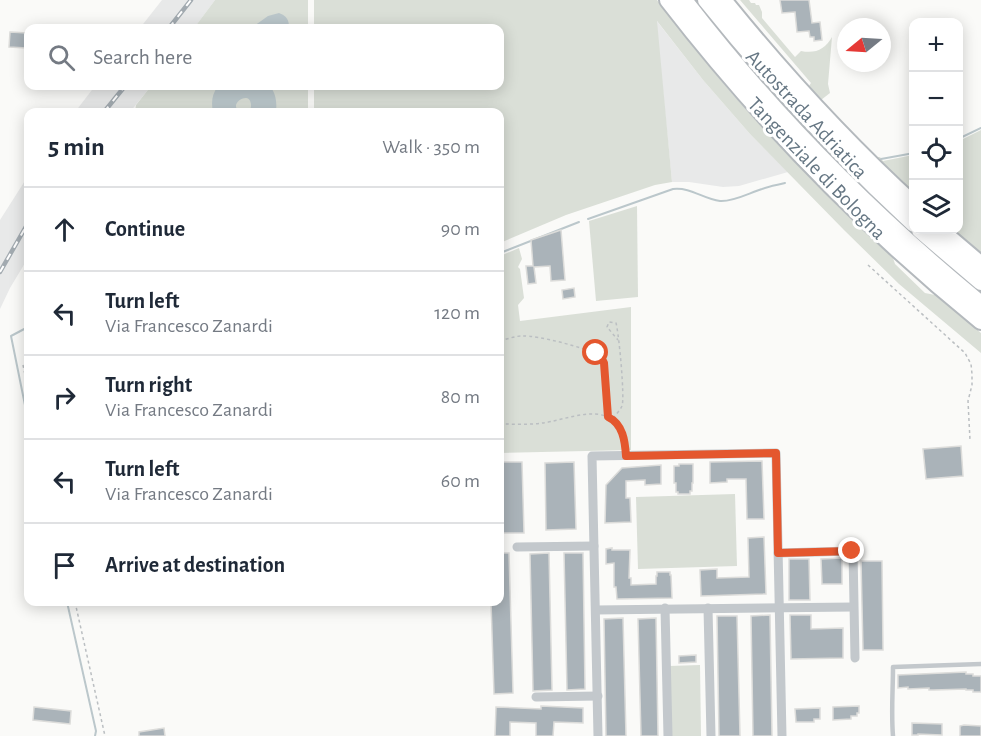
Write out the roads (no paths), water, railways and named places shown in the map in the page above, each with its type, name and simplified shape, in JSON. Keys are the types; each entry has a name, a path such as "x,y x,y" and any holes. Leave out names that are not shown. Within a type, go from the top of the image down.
{"highway":[{"name":"Tangenziale di Bologna","path":"668,0 753,103 815,170 904,256 981,321"},
{"name":"Autostrada Adriatica","path":"684,0 755,86 813,149 881,216 981,304"},
{"name":"Autostrada Adriatica","path":"706,0 809,120 909,219"},
{"name":"Tangenziale di Bologna","path":"723,0 810,102 909,201"},
{"path":"925,234 981,282"},
{"path":"945,234 981,265"}],"street":[{"path":"598,736 592,456 776,453 782,736"},
{"path":"517,548 594,546"},
{"path":"778,553 852,551 855,658"},
{"path":"596,610 853,607"},
{"path":"708,608 711,736"},
{"path":"665,609 668,736"},
{"path":"536,698 598,696"}],"lane":[{"path":"893,736 891,710 893,667 981,664"}],"waterway":[{"path":"963,137 981,128"},
{"path":"881,159 909,154"},
{"path":"588,219 673,189 686,190 714,200 725,201 785,183"},
{"path":"504,251 579,222"},
{"path":"24,329 11,336 24,400"},
{"path":"68,606 96,731 95,736"}],"railway":[{"path":"172,24 191,0"},
{"path":"107,108 122,90"},
{"path":"0,272 24,230"}]}
